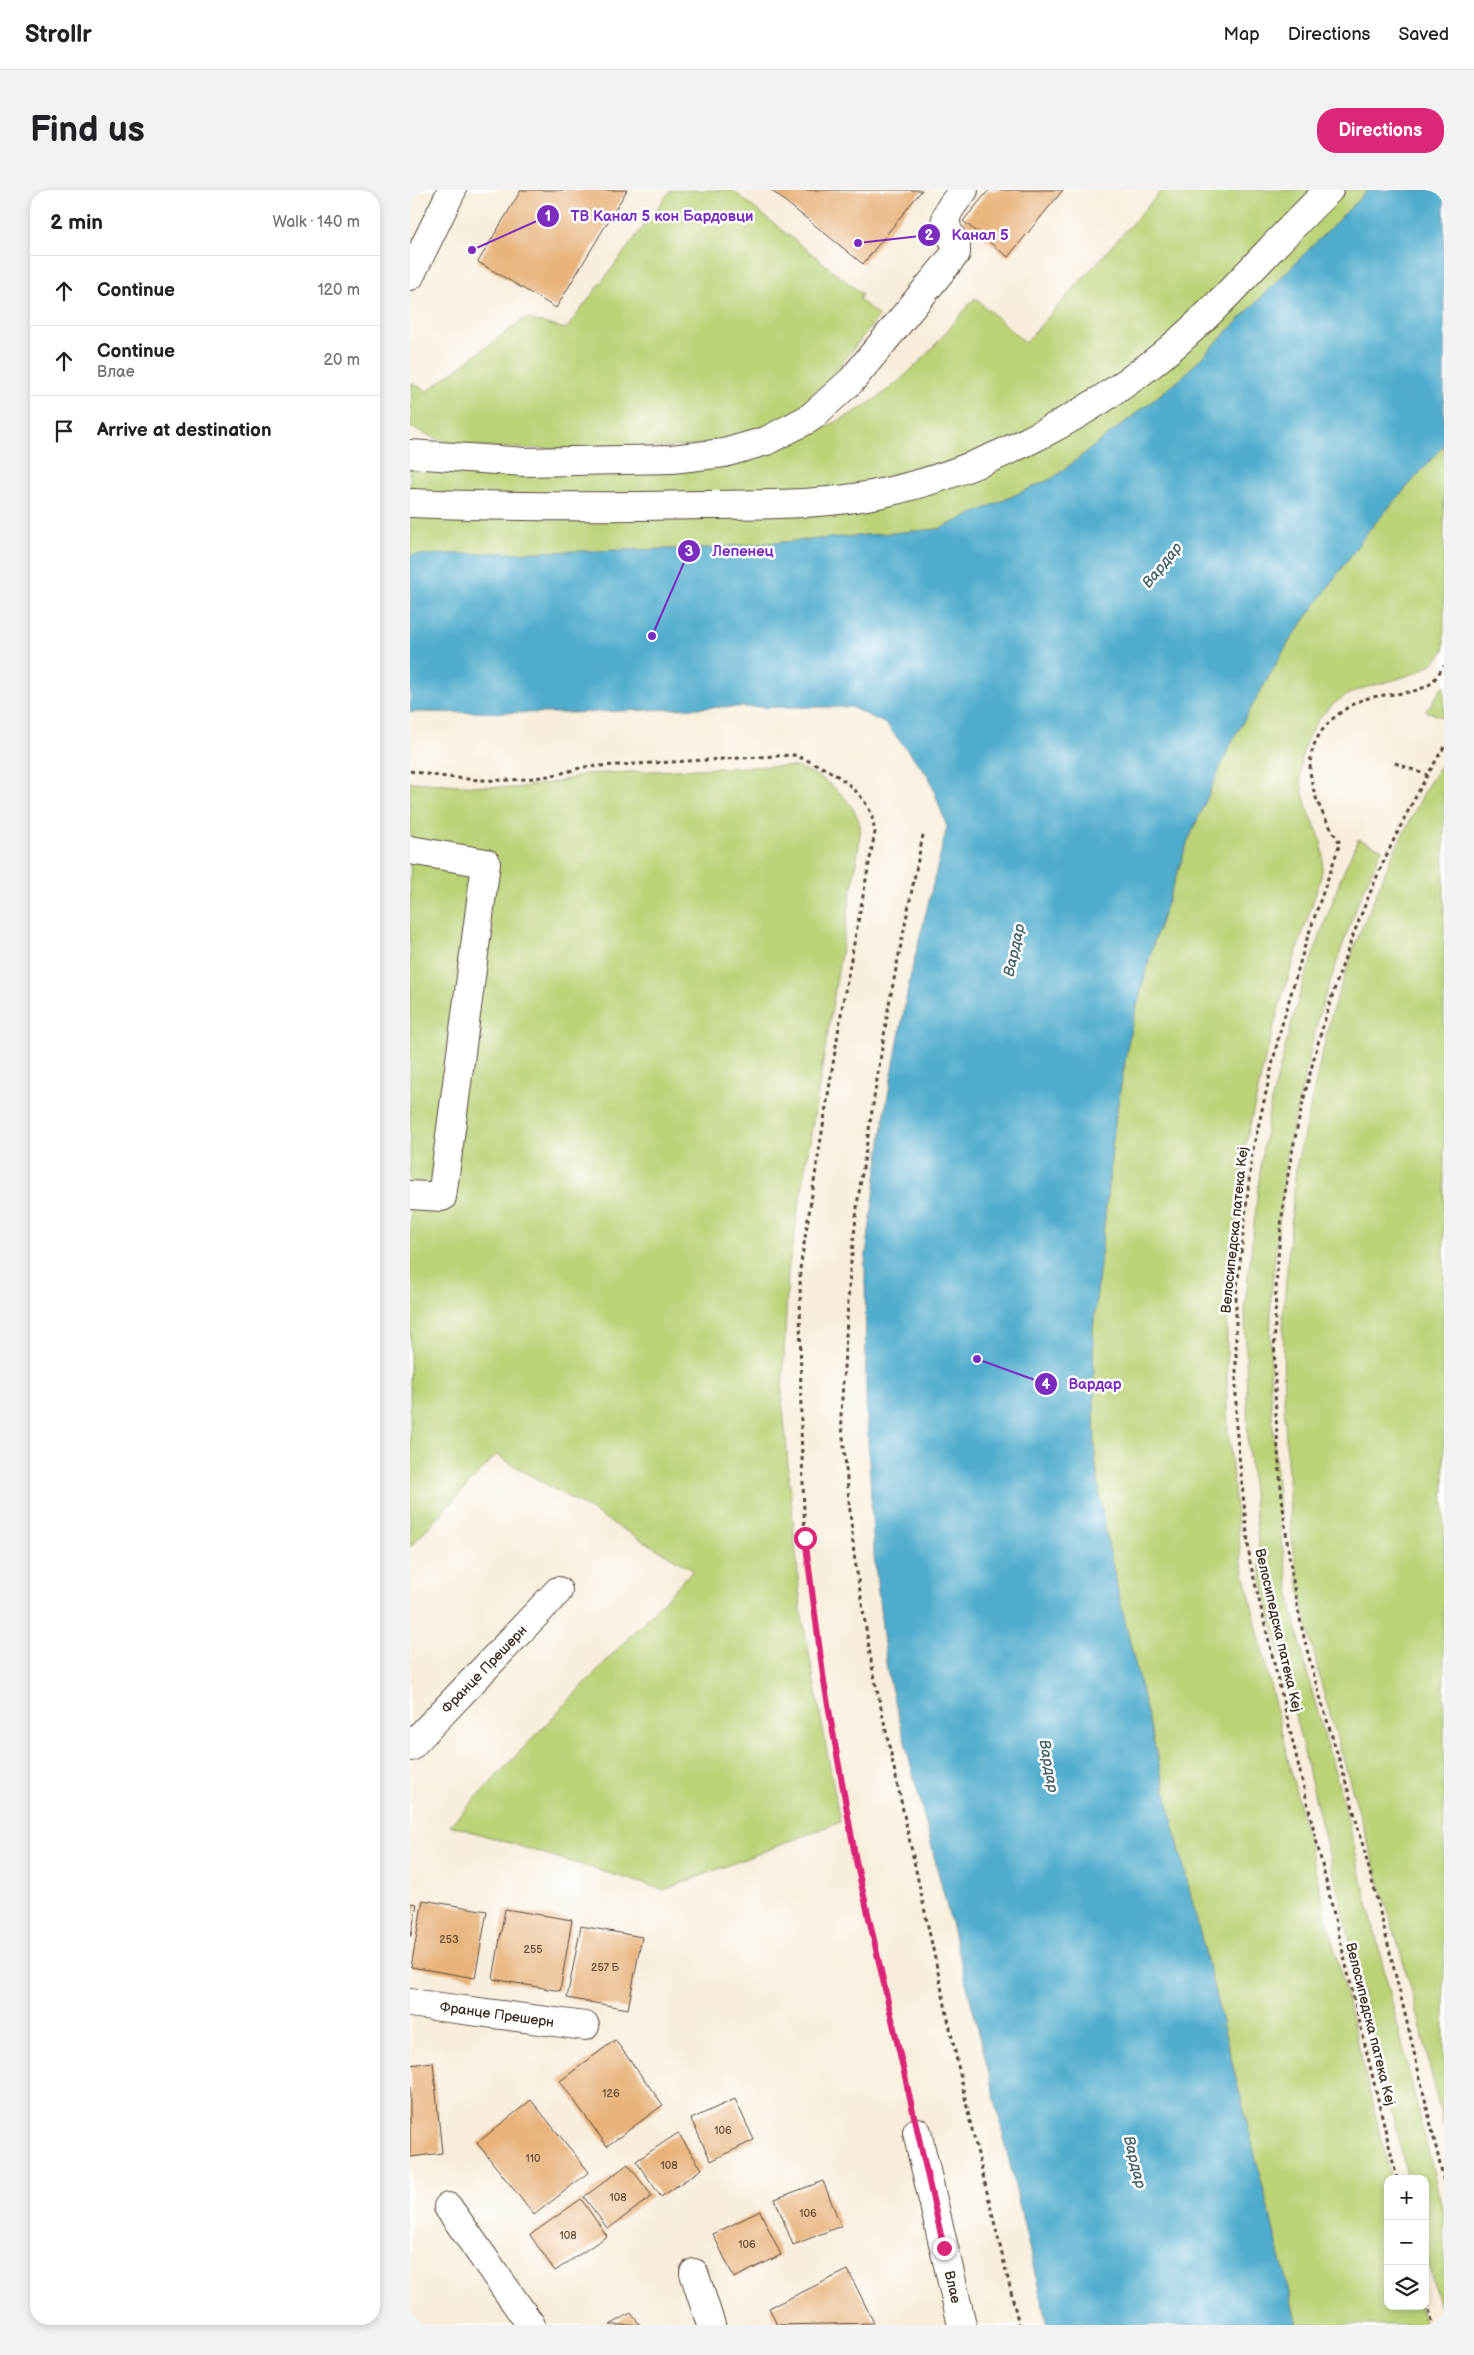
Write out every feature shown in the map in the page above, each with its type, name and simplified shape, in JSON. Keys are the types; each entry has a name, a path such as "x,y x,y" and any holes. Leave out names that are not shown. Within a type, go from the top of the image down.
{"street":[{"path":"410,276 452,190"},
{"path":"410,454 525,462 672,459 724,453 766,441 810,418 852,380 956,253 956,243 948,233 946,219 953,204 964,190"},
{"path":"410,504 569,506 806,503 882,493 951,473 986,459 1036,435 1089,406 1144,370 1186,334 1329,190"},
{"path":"410,850 486,863 442,1197 410,1195"},
{"name":"Францe Прешерн","path":"410,1747 558,1591"},
{"name":"Франце Прешерн","path":"410,2003 585,2026"},
{"name":"Влае","path":"917,2132 962,2325"},
{"path":"448,2207 531,2325"},
{"path":"694,2273 711,2325"}],"path":[{"name":"Велосипедска патека Кеј","path":"1396,2175 1250,1562 1236,1426 1236,1297 1252,1154 1275,1054 1306,942 1340,843 1327,823 1312,789 1310,761 1313,748 1321,732 1344,710 1362,700 1418,689 1431,684 1444,666"},
{"path":"1444,747 1427,775 1387,853 1352,938 1326,1014 1290,1168 1276,1296 1276,1384 1286,1534 1298,1607 1316,1684 1353,1808 1401,1995 1444,2182"},
{"path":"410,771 468,779 528,780 564,773 582,766 794,755 814,762 838,776 857,792 870,811 875,832 843,1002 800,1269 801,1428 805,1538 824,1682 856,1861 917,2132"},
{"path":"1395,763 1427,775"},
{"path":"923,835 889,1004 858,1198 850,1271 841,1415 854,1554 872,1666 970,2122 1018,2325"},
{"path":"1428,2310 1432,2325"}],"green space":[{"path":"671,190 732,190 862,294 859,299 879,316 810,399 781,420 760,430 738,438 691,446 504,448 444,441 410,427 412,383 427,391 525,318 566,329"},
{"path":"1162,190 1368,190 1179,380 1053,478 939,529 711,548 410,555 410,468 773,451 851,414 894,385 916,365 975,298 1025,343"},
{"path":"1444,445 1444,651 1421,670 1408,676 1365,688 1339,700 1328,709 1311,730 1302,756 1301,783 1308,809 1319,835 1323,852 1323,863 1321,877 1283,993 1265,1059 1245,1147 1227,1308 1227,1418 1241,1560 1390,2175 1384,2175 1384,2310 1421,2310 1425,2325 1297,2325 1176,1836 1119,1596 1103,1519 1095,1459 1093,1330 1115,1121 1130,1032 1154,941 1188,841 1231,743 1288,643 1369,530"},
{"path":"1444,685 1444,718 1426,711"},
{"path":"1444,759 1444,2129 1415,2002 1322,1687 1303,1607 1291,1534 1284,1403 1283,1314 1296,1168 1331,1015 1357,940 1392,856 1428,785"},
{"path":"743,767 793,767 813,774 824,780 844,797 857,816 860,828 859,845 788,1272 782,1396 801,1610 840,1822 664,1890 450,1825 693,1570 496,1455 410,1547 410,782 514,788 557,782 585,774"},
{"path":"1358,839 1382,849 1356,907 1319,1014 1287,1152 1271,1294 1270,1386 1281,1538 1292,1607 1309,1681 1343,1801 1444,2216 1444,2325 1429,2266 1429,2175 1407,2175 1262,1580 1248,1445 1245,1305 1262,1154 1270,1107 1303,983 1341,878"}],"water":[{"path":"1368,190 1444,190 1444,445 1369,530 1288,643 1231,743 1188,841 1154,941 1130,1032 1115,1121 1093,1330 1095,1459 1103,1519 1119,1596 1176,1836 1297,2325 1047,2325 986,2061 887,1671 874,1556 866,1400 865,1262 885,1111 911,973 947,827 929,777 886,724 851,707 723,707 568,713 410,712 410,555 711,548 939,529 1053,478 1179,380"}],"building":[{"path":"521,190 627,190 556,308 478,262"},
{"path":"771,190 922,190 863,264"},
{"path":"989,190 1063,190 1008,257 963,221"},
{"path":"423,1900 487,1911 475,1978 411,1967"},
{"path":"410,1903 417,1904 411,1936 410,1936"},
{"path":"505,1909 572,1920 560,1991 493,1979"},
{"path":"581,1926 642,1937 628,2009 567,1998"},
{"path":"615,2040 663,2105 607,2146 560,2081"},
{"path":"433,2062 442,2153 410,2157 410,2065"},
{"path":"735,2099 754,2140 711,2161 691,2119"},
{"path":"531,2100 589,2172 534,2215 477,2143"},
{"path":"678,2133 702,2169 661,2197 636,2161"},
{"path":"628,2164 652,2196 608,2229 584,2197"},
{"path":"823,2181 841,2226 793,2245 775,2199"},
{"path":"581,2199 607,2236 555,2271 530,2235"},
{"path":"760,2211 781,2255 734,2278 713,2234"},
{"path":"848,2270 874,2323 777,2325 769,2308"},
{"path":"631,2313 640,2325 610,2325"}],"place":[{"name":"Канал 5","path":"858,243"},
{"name":"ТВ Канал 5 кон Бардовци","path":"472,250"},
{"name":"Лепенец","path":"652,636"},
{"name":"Вардар","path":"977,1359"}],"route":[{"path":"805,1538 824,1682 856,1861 944,2248"}]}
